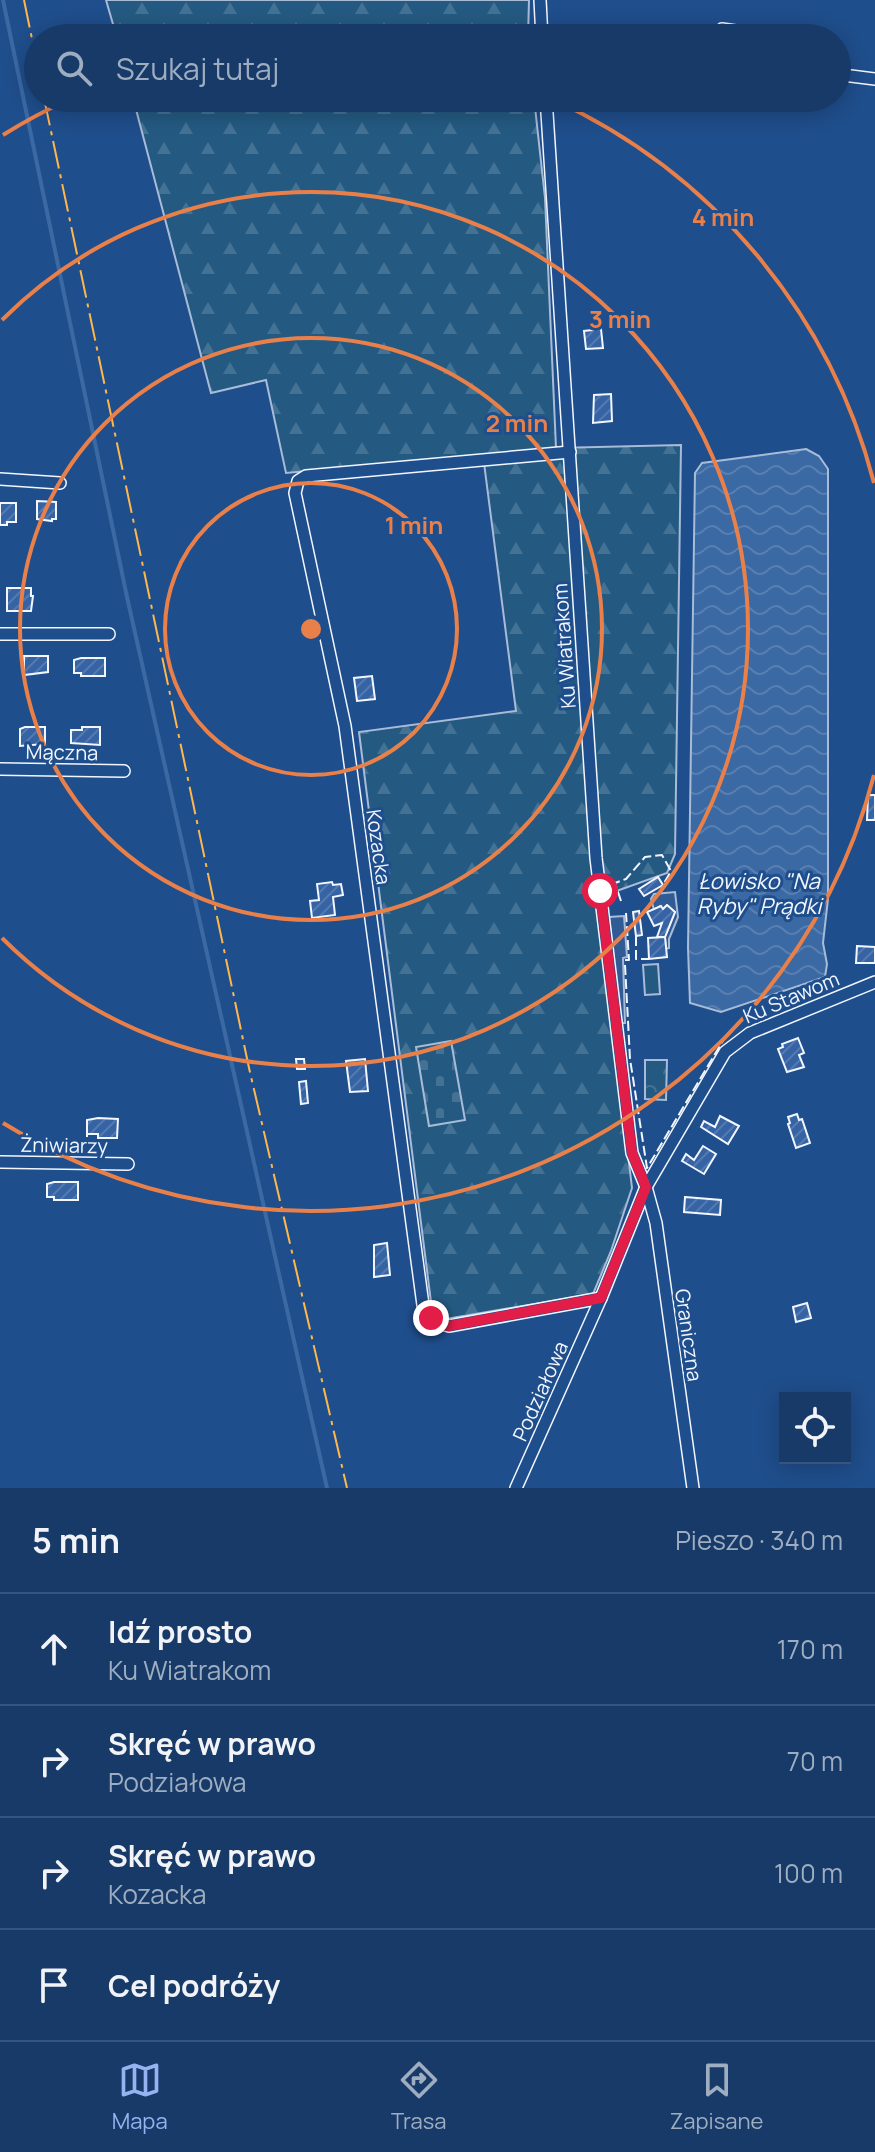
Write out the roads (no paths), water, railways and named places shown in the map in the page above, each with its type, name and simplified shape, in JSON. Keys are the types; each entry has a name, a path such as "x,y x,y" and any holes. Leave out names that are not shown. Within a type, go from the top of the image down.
{"street":[{"path":"540,0 541,24"},
{"path":"851,76 875,79"},
{"name":"Ku Wiatrakom","path":"547,112 596,858 632,1153 646,1187"},
{"name":"Kozacka","path":"570,452 306,476 298,481 295,493 345,726 423,1305 436,1322 449,1326 601,1298"},
{"path":"0,479 60,483"},
{"path":"0,634 109,634"},
{"name":"Mączna","path":"0,769 124,771"},
{"name":"Ku Stawom","path":"725,1052 750,1033 875,982"},
{"name":"Podziałowa","path":"516,1488 601,1298 646,1187 725,1052"},
{"name":"Żniwiarzy","path":"0,1162 128,1164"},
{"name":"Graniczna","path":"646,1187 656,1223 693,1488"}],"water":[{"name":"Łowisko \"Na Ryby\" Prądki","path":"806,449 819,456 828,469 828,899 823,943 827,964 825,977 721,1012 690,1003 688,948 695,473 702,463"}],"waterway":[{"path":"3,0 24,101"},
{"path":"26,112 127,597 327,1488"}]}
